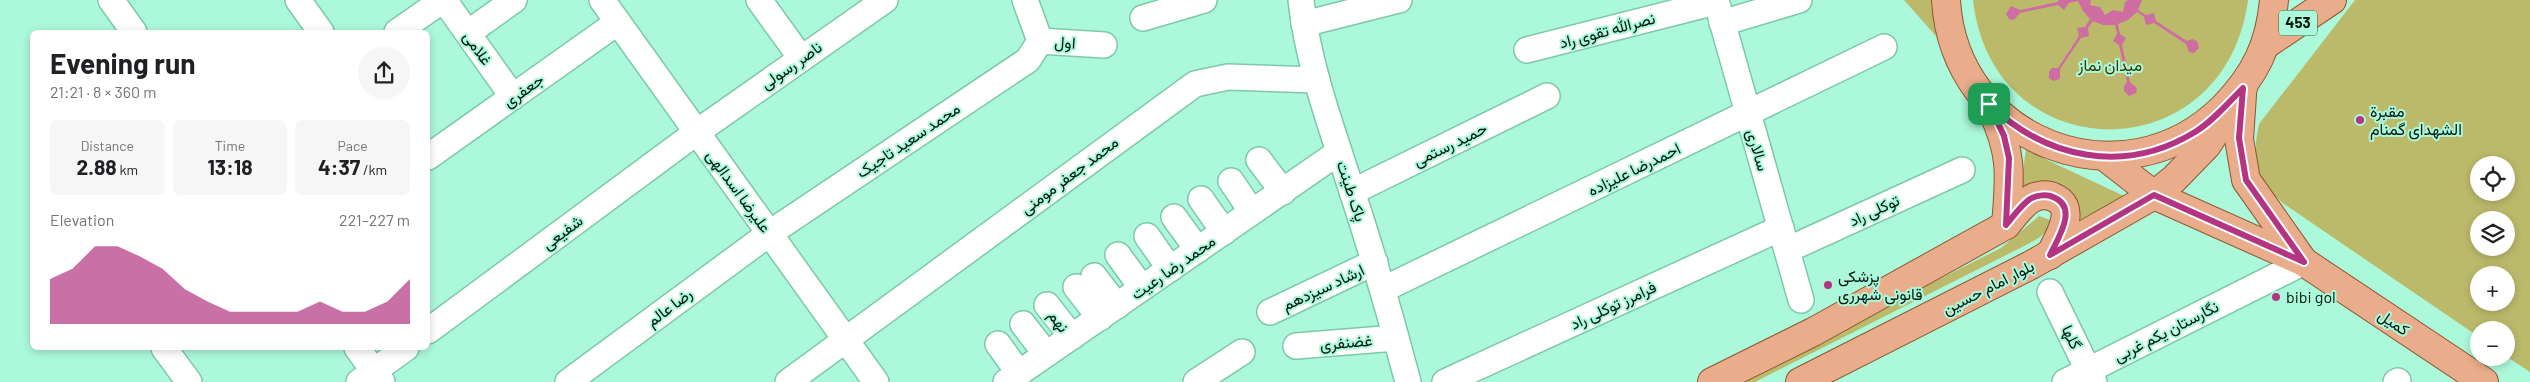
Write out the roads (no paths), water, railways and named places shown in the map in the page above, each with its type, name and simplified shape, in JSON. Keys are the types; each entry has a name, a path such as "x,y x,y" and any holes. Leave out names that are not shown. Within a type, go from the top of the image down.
{"main road":[{"path":"1946,0 1949,27 1960,61 1978,91 1989,104 2017,128 2050,145 2067,151 2104,156 2136,154 2181,140 2208,123 2243,88 2265,45 2274,0"},
{"name":"453","path":"2265,45 2332,0"},
{"name":"بلوار امام حسین","path":"1800,382 2050,255 2154,195 2174,179 2207,145 2243,88"},
{"name":"کمیل","path":"2243,88 2239,138 2246,180 2304,262"},
{"path":"1989,104 2004,136 2009,158 2006,225"},
{"name":"کمیل","path":"2104,156 2154,195 2304,262 2484,382"},
{"path":"1712,382 1813,332 2006,225 2031,199 2047,194 2058,199 2064,206 2066,224 2050,255"}],"street":[{"path":"298,0 315,30"},
{"path":"400,30 444,0"},
{"name":"غلامی","path":"444,0 512,97"},
{"path":"468,33 514,0"},
{"name":"علیرضا اسدالهی","path":"602,0 876,382"},
{"path":"759,0 801,58"},
{"name":"ناصر رسولی","path":"697,132 885,0"},
{"name":"اول","path":"1025,0 1040,41 1104,45"},
{"path":"1143,18 1204,0"},
{"name":"پاک طینت","path":"1301,0 1304,24 1317,80 1384,289 1408,382"},
{"path":"1304,24 1399,0"},
{"name":"نصرالله تقوی راد","path":"1527,50 1718,8 1799,0"},
{"path":"117,2 133,30"},
{"name":"سالاری","path":"1718,8 1801,300"},
{"name":"جعفری","path":"430,156 618,22"},
{"name":"محمد سعید تاجیک","path":"770,232 1028,60 1040,41"},
{"name":"احمدرضا علیزاده","path":"1384,289 1884,47"},
{"name":"محمد جعفر مومنی","path":"788,382 1195,84 1228,78 1317,80"},
{"name":"حمید رستمی","path":"1352,192 1547,96"},
{"name":"شفیعی","path":"430,331 697,132"},
{"name":"محمد رضا رعیت","path":"1013,378 1339,152"},
{"path":"1259,160 1282,192"},
{"name":"توکلی راد","path":"1784,239 1962,170"},
{"path":"1230,181 1252,212"},
{"path":"1201,199 1224,232"},
{"path":"1174,217 1198,250"},
{"name":"رضا عالم","path":"568,382 770,232"},
{"path":"1147,236 1170,269"},
{"name":"فرامرز توکلی راد","path":"1445,382 1784,239"},
{"path":"1118,255 1142,288"},
{"name":"ارشاد سیزدهم","path":"1270,312 1375,262"},
{"name":"نگارستان یکم غربی","path":"2065,382 2091,376 2243,292 2304,262"},
{"path":"1085,281 1109,312"},
{"name":"گلها","path":"2050,292 2091,376"},
{"name":"نهم","path":"1047,305 1072,337"},
{"path":"1023,324 1046,354"},
{"name":"غضنفری","path":"1296,346 1396,338"},
{"path":"998,344 1013,378"},
{"path":"165,350 189,382"},
{"path":"358,350 372,378 404,350"},
{"path":"1196,382 1242,352"}],"place":[{"name":"مقبرة الشهدای گمنام","path":"2360,120"},
{"name":"پزشکی قانونی شهرری","path":"1828,285"},
{"name":"bibi gol","path":"2276,297"}],"park label":[{"name":"میدان نماز","path":"2110,65"}]}
